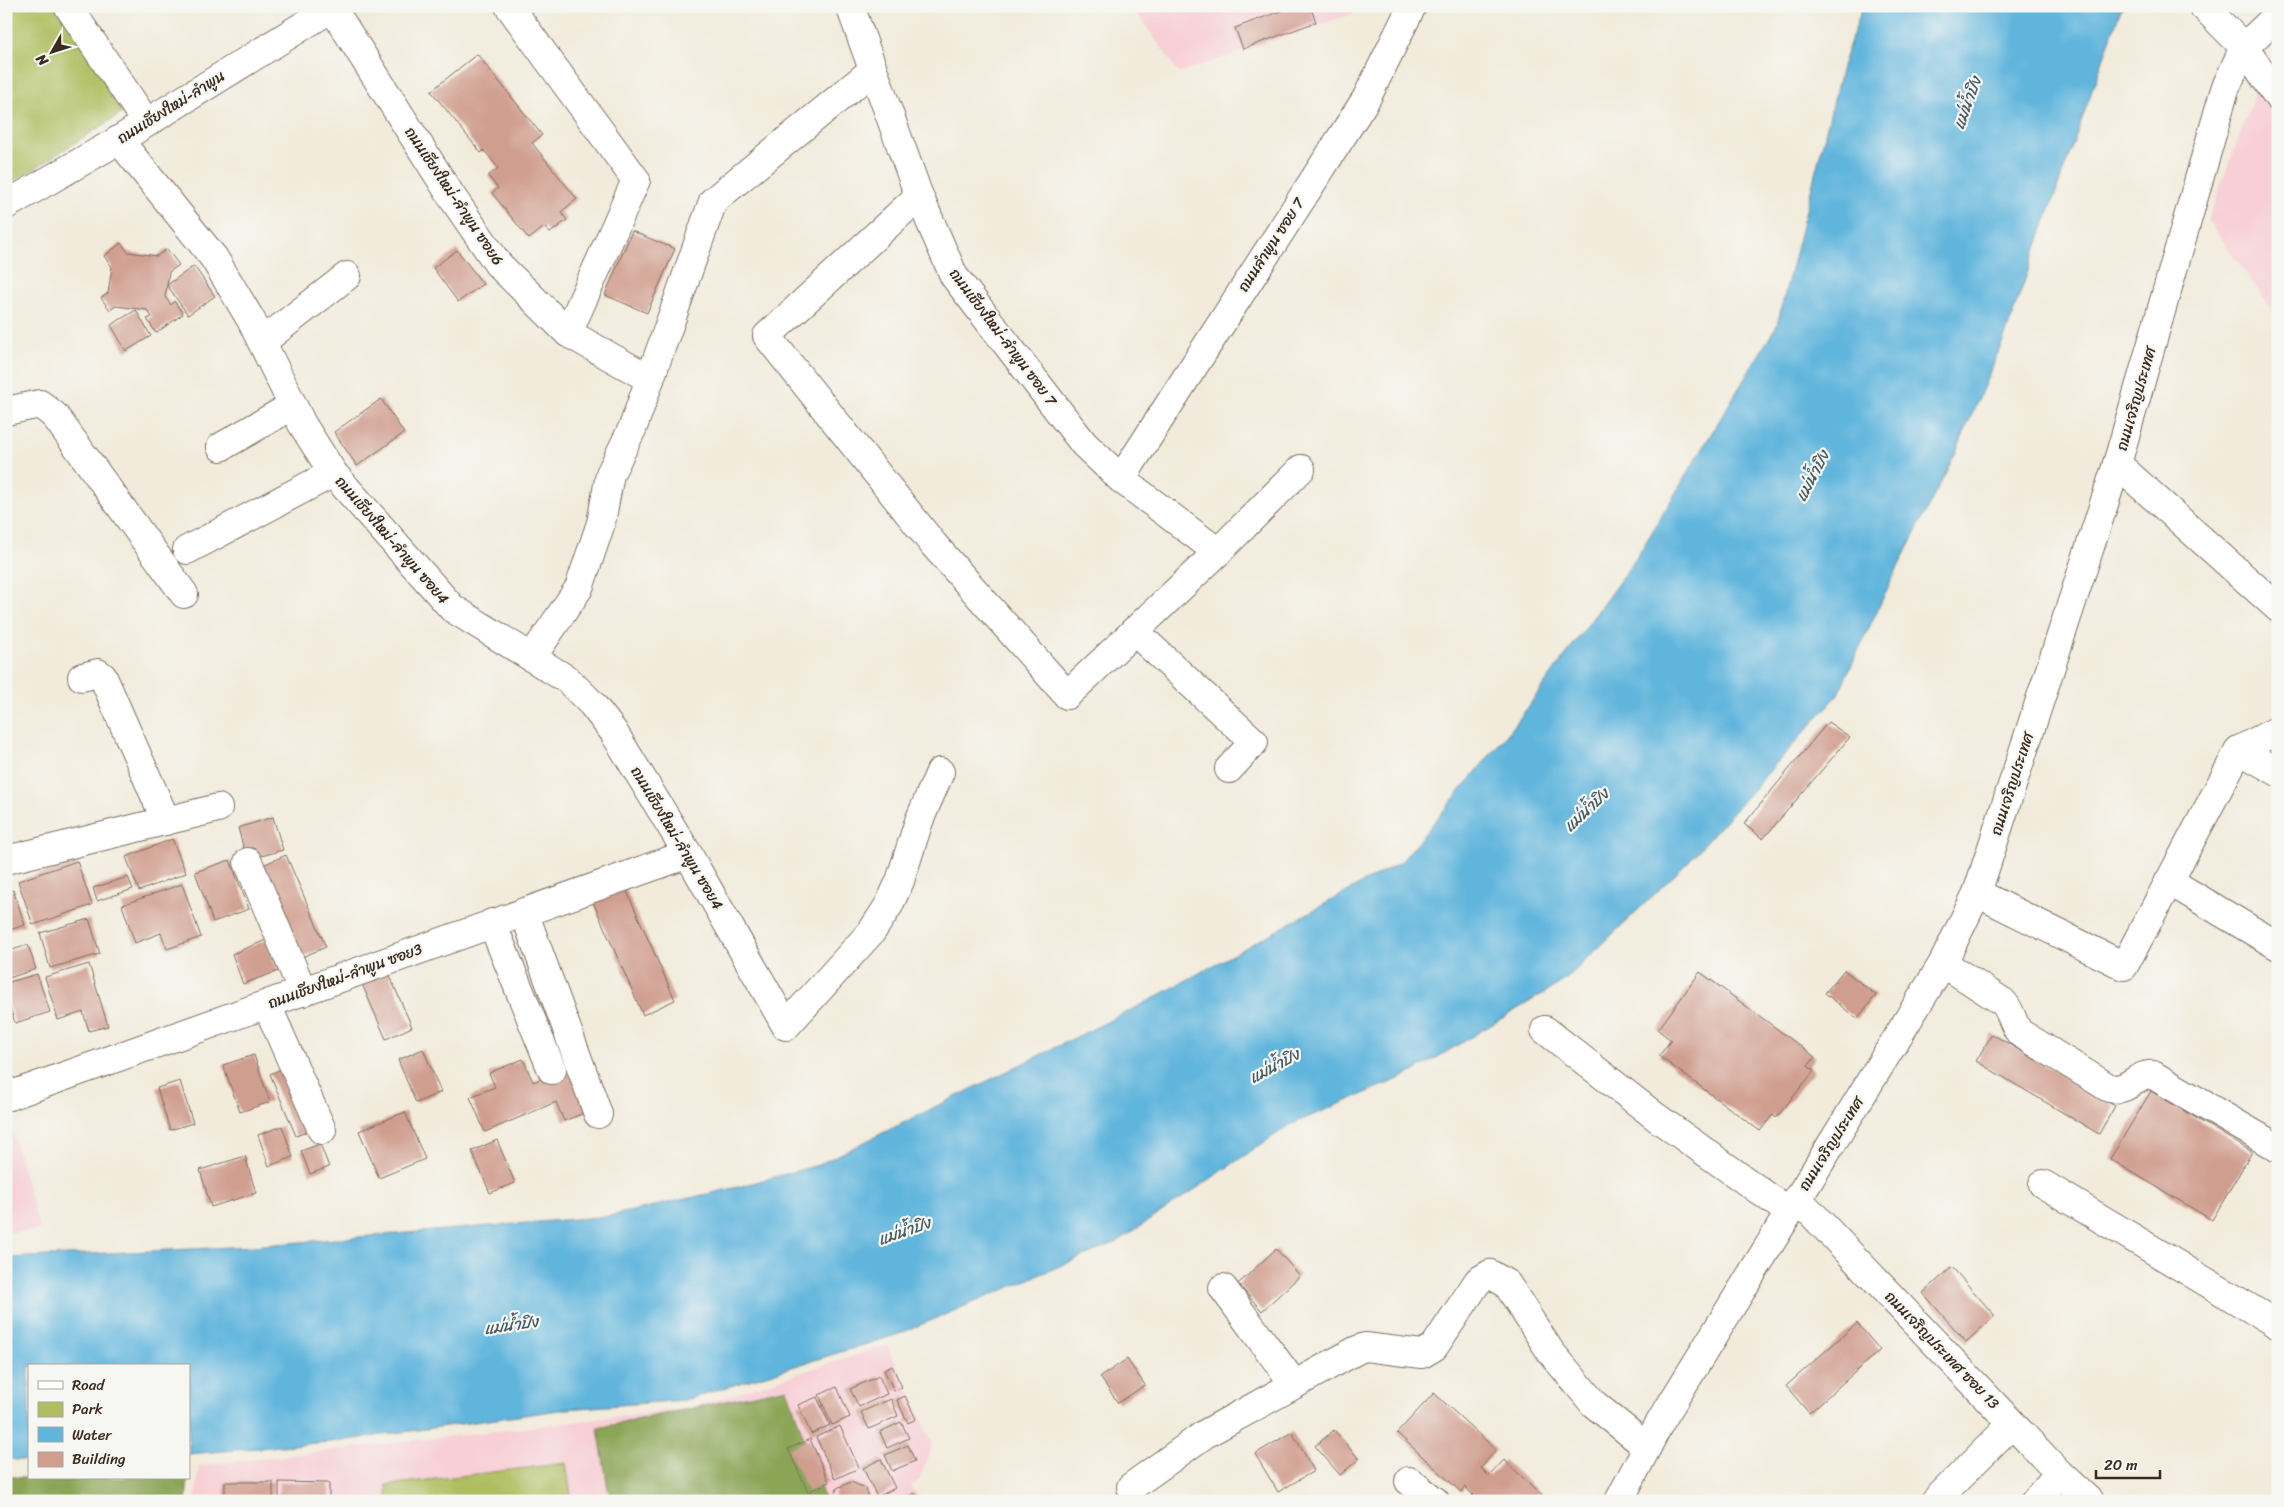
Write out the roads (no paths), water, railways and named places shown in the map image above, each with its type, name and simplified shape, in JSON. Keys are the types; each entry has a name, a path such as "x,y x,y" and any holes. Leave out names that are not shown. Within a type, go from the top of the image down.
{"street":[{"path":"68,6 146,122"},
{"path":"509,6 636,180 568,333"},
{"name":"ถนนเชียงใหม่-ลำพูน ซอย 7","path":"850,6 919,196 954,276 1084,444 1121,479 1218,552"},
{"name":"ถนนลำพูน ซอย 7","path":"1121,479 1366,99 1412,6"},
{"path":"2203,6 2244,46 2278,97"},
{"name":"ถนนเชียงใหม่-ลำพูน","path":"6,205 119,140 332,7"},
{"name":"ถนนเชียงใหม่-ลำพูน ซอย6","path":"332,7 452,197 498,264 568,333 650,379"},
{"name":"ถนนเจริญประเทศ","path":"1619,1501 1659,1424 1943,963 1977,892 2117,464 2225,89 2244,46 2278,15"},
{"path":"532,657 579,588 600,523 610,474 633,427 713,201 873,70"},
{"name":"ถนนเชียงใหม่-ลำพูน ซอย4","path":"119,140 214,258 251,320 292,406 333,473 452,608 568,680 592,704 613,732 688,854 786,1026 872,931 890,905 900,881 919,821 940,772"},
{"path":"919,196 767,336 934,544 1067,695 1218,552 1301,469"},
{"path":"262,342 347,276"},
{"path":"6,411 40,404 54,416 184,594"},
{"path":"221,447 292,406"},
{"path":"2117,464 2278,608"},
{"path":"187,550 333,473"},
{"path":"1134,631 1254,742 1229,769"},
{"path":"82,677 98,674 103,677 166,821"},
{"path":"1977,892 2124,966 2239,750 2278,730"},
{"path":"2239,750 2278,772"},
{"path":"6,860 218,808"},
{"name":"ถนนเชียงใหม่-ลำพูน ซอย3","path":"6,1090 8,1096 688,854"},
{"path":"248,862 304,992"},
{"path":"2169,881 2278,946"},
{"path":"524,912 598,1114"},
{"path":"492,923 552,1070"},
{"path":"1943,963 2004,1002 2020,1033 2109,1088 2123,1089 2144,1076 2153,1075 2278,1148"},
{"path":"267,1005 322,1130"},
{"name":"ถนนเจริญประเทศ ซอย 13","path":"1545,1030 1656,1117 1793,1204 2089,1501"},
{"path":"2043,1184 2278,1325"},
{"path":"1130,1487 1205,1434 1365,1347 1422,1354 1428,1351 1434,1347 1478,1281 1490,1274 1507,1284 1550,1351 1594,1404 1648,1447"},
{"path":"1223,1288 1294,1384"},
{"path":"1935,1501 2012,1424"},
{"path":"2035,1501 2059,1473"},
{"path":"1409,1481 1435,1501"}],"water":[{"name":"แม่น้ำปิง","path":"1863,6 2122,6 2005,336 1956,452 1892,579 1837,696 1688,862 1564,981 1408,1075 1290,1125 1117,1242 899,1334 685,1400 567,1409 340,1441 190,1454 190,1364 28,1364 28,1461 6,1459 6,1258 252,1246 610,1216 738,1187 818,1165 1145,1003 1401,862 1514,726 1635,560 1777,325 1843,63"}]}
